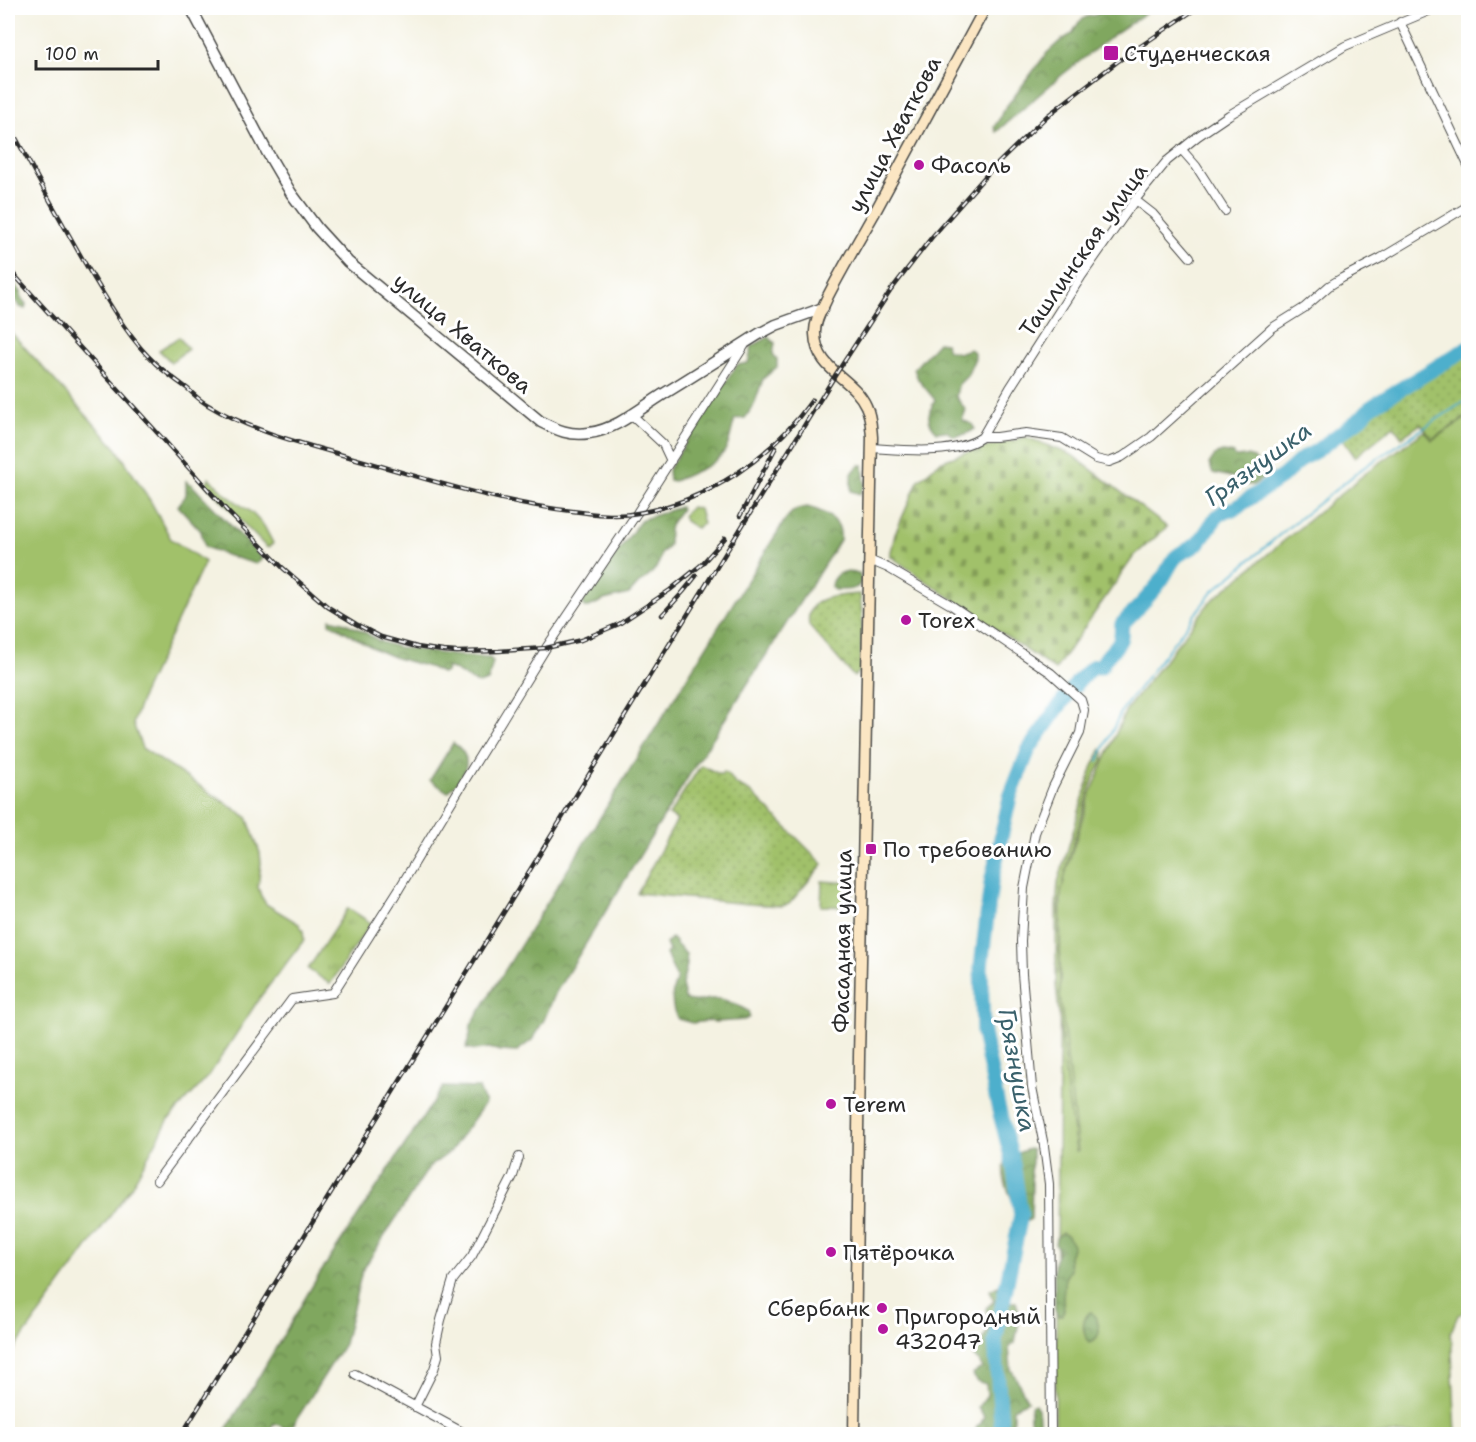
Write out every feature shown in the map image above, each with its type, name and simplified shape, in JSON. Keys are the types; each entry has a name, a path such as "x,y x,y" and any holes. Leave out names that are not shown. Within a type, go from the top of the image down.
{"main road":[{"name":"улица Хваткова","path":"823,308 985,8"},
{"name":"Фасадная улица","path":"823,308 814,332 818,352 832,371 856,392 866,405 871,420 872,448 854,1434"}],"street":[{"name":"улица Хваткова","path":"191,8 244,111 291,193 317,228 348,262 541,422 569,434 590,433 608,427 776,325 823,308"},
{"name":"Ташлинская улица","path":"982,437 1010,388 1107,238 1156,174 1181,149 1229,116 1346,46 1436,8"},
{"path":"1400,22 1468,165"},
{"path":"1181,149 1196,166 1225,211"},
{"path":"1135,200 1153,214 1190,257"},
{"path":"872,448 918,452 958,447 975,442 982,437 1026,433 1062,438 1096,459 1110,462 1122,457 1151,437 1272,328 1304,308 1329,286 1468,206"},
{"path":"157,1181 292,999 333,993 546,648 637,513 747,342"},
{"path":"632,414 663,444 670,461"},
{"path":"869,560 888,568 951,605 1051,673 1081,700 1084,710 1080,733 1053,787 1035,833 1024,888 1021,941 1032,1086 1049,1184 1051,1434"},
{"path":"415,1407 438,1356 436,1343 453,1280 472,1256 513,1176 519,1157"},
{"path":"355,1374 466,1434"}],"green space":[{"path":"1106,8 1153,8 1116,33 1062,75 996,132 994,127 1002,112 1047,53 1072,34 1079,22"},
{"path":"8,276 21,292 21,298 26,304 25,309 20,307 8,291"},
{"path":"8,329 117,449 151,502 171,539 205,562 143,694 133,723 142,748 247,817 260,853 258,887 261,896 266,904 299,924 304,940 261,996 208,1077 169,1119 131,1187 8,1358"},
{"path":"179,337 188,349 171,362 159,350"},
{"path":"769,337 775,343 773,354 777,359 777,367 763,379 754,405 745,418 735,419 723,454 704,468 674,481 669,480 668,470 737,365 748,363 752,346"},
{"path":"938,342 945,343 948,350 958,353 970,349 973,351 975,358 967,376 958,385 956,397 966,410 962,420 972,424 975,429 966,434 953,436 946,431 937,432 929,420 929,413 935,400 918,379 914,369"},
{"path":"1468,352 1468,416 1432,439 1421,424 1402,437 1394,426 1355,457 1340,435"},
{"path":"1468,417 1468,1310 1458,1315 1451,1332 1456,1434 1055,1434 1061,887 1090,795 1126,710 1210,602 1367,472 1425,431 1432,440"},
{"path":"1026,437 1072,455 1167,527 1134,556 1055,670 890,556 895,534 918,481 940,462 964,453"},
{"path":"1222,452 1232,453 1236,457 1254,458 1261,467 1262,479 1253,485 1240,484 1236,478 1213,473 1209,464 1215,455"},
{"path":"860,465 863,465 865,485 860,494 851,491 851,476"},
{"path":"209,478 227,495 252,513 264,526 273,543 269,547 266,547 206,484"},
{"path":"186,481 263,559 256,564 205,547 201,531 178,506 186,495"},
{"path":"680,507 681,509 670,526 668,547 661,553 656,568 648,577 629,594 584,607 585,597 641,520"},
{"path":"691,507 699,509 703,524 696,528 685,521 683,516"},
{"path":"809,507 836,522 839,527 840,540 698,761 556,992 532,1040 516,1052 489,1048 476,1050 466,1048 471,1025 785,520 795,510"},
{"path":"843,572 859,573 861,579 858,587 834,590 831,587 834,578"},
{"path":"860,594 862,616 860,671 854,677 809,626 809,616 817,602 833,597"},
{"path":"330,619 343,622 381,642 398,647 490,658 493,662 488,681 479,684 447,667 443,674 429,667 396,658 375,649 330,623"},
{"path":"453,743 465,755 466,768 448,792 430,780"},
{"path":"1101,749 1104,752 1103,761 1090,789 1069,858 1059,902 1060,996 1078,1151 1076,1151 1068,1100 1056,985 1056,908 1058,882 1092,768"},
{"path":"701,765 721,775 724,772 735,784 751,792 823,864 789,904 782,906 747,904 637,893 677,820 669,815"},
{"path":"822,881 852,883 851,907 821,906"},
{"path":"348,908 371,923 330,984 308,969"},
{"path":"671,938 686,954 687,965 682,984 685,999 689,1001 723,1000 748,1011 750,1017 744,1020 692,1023 678,1019 672,999 677,979 666,954 669,951 666,944"},
{"path":"443,1087 479,1088 485,1103 450,1152 429,1167 362,1271 344,1344 290,1430 274,1423 267,1434 223,1434 317,1278"},
{"path":"1032,1150 1031,1219 1025,1222 1008,1191 1004,1165 1015,1154"},
{"path":"1062,1233 1068,1236 1073,1245 1069,1257 1070,1270 1065,1278 1064,1310 1062,1315 1058,1316 1055,1310 1054,1265 1059,1251 1055,1244 1056,1238"},
{"path":"998,1286 1006,1302 1016,1302 1020,1315 1015,1343 1009,1347 1011,1369 1028,1401 1013,1408 1013,1434 977,1434 976,1428 984,1416 978,1407 987,1395 986,1384 977,1381 972,1374 982,1368 973,1356 988,1331 986,1308 994,1301 990,1290"},
{"path":"1091,1312 1097,1320 1099,1333 1090,1342 1085,1335 1084,1327 1085,1320"},
{"path":"1032,1404 1035,1404 1038,1409 1041,1434 1032,1434 1030,1412"}],"waterway":[{"name":"Грязнушка","path":"1002,1434 995,1341 1021,1215 1013,1164 983,1033 981,967 991,883 1010,797 1029,749 1079,680 1094,666 1100,667 1116,647 1120,640 1122,624 1156,588 1175,558 1198,543 1222,512 1234,509 1283,476 1303,458 1361,418 1370,408 1468,348"},
{"path":"1098,761 1122,710 1212,592 1363,468 1468,399"}],"railway":[{"path":"182,1434 836,374 891,290 932,237 989,172 1047,116 1117,62 1197,8"},
{"path":"8,123 86,265 135,342 156,364 203,402 263,431 492,497 545,507 622,515 664,507 689,498 736,474 778,440 812,400"},
{"path":"8,268 229,513 283,568 328,607 381,637 417,647 457,652 546,648 581,640 619,624 670,590 701,565 725,538"},
{"path":"740,516 776,447"},
{"path":"662,615 696,576"}],"place":[{"name":"Студенческая","path":"1111,53"},
{"name":"Фасоль","path":"919,165"},
{"name":"Torex","path":"906,620"},
{"name":"По требованию","path":"871,849"},
{"name":"Terem","path":"831,1104"},
{"name":"Пятёрочка","path":"831,1252"},
{"name":"Сбербанк","path":"882,1308"},
{"name":"Пригородный 432047","path":"883,1329"}]}
